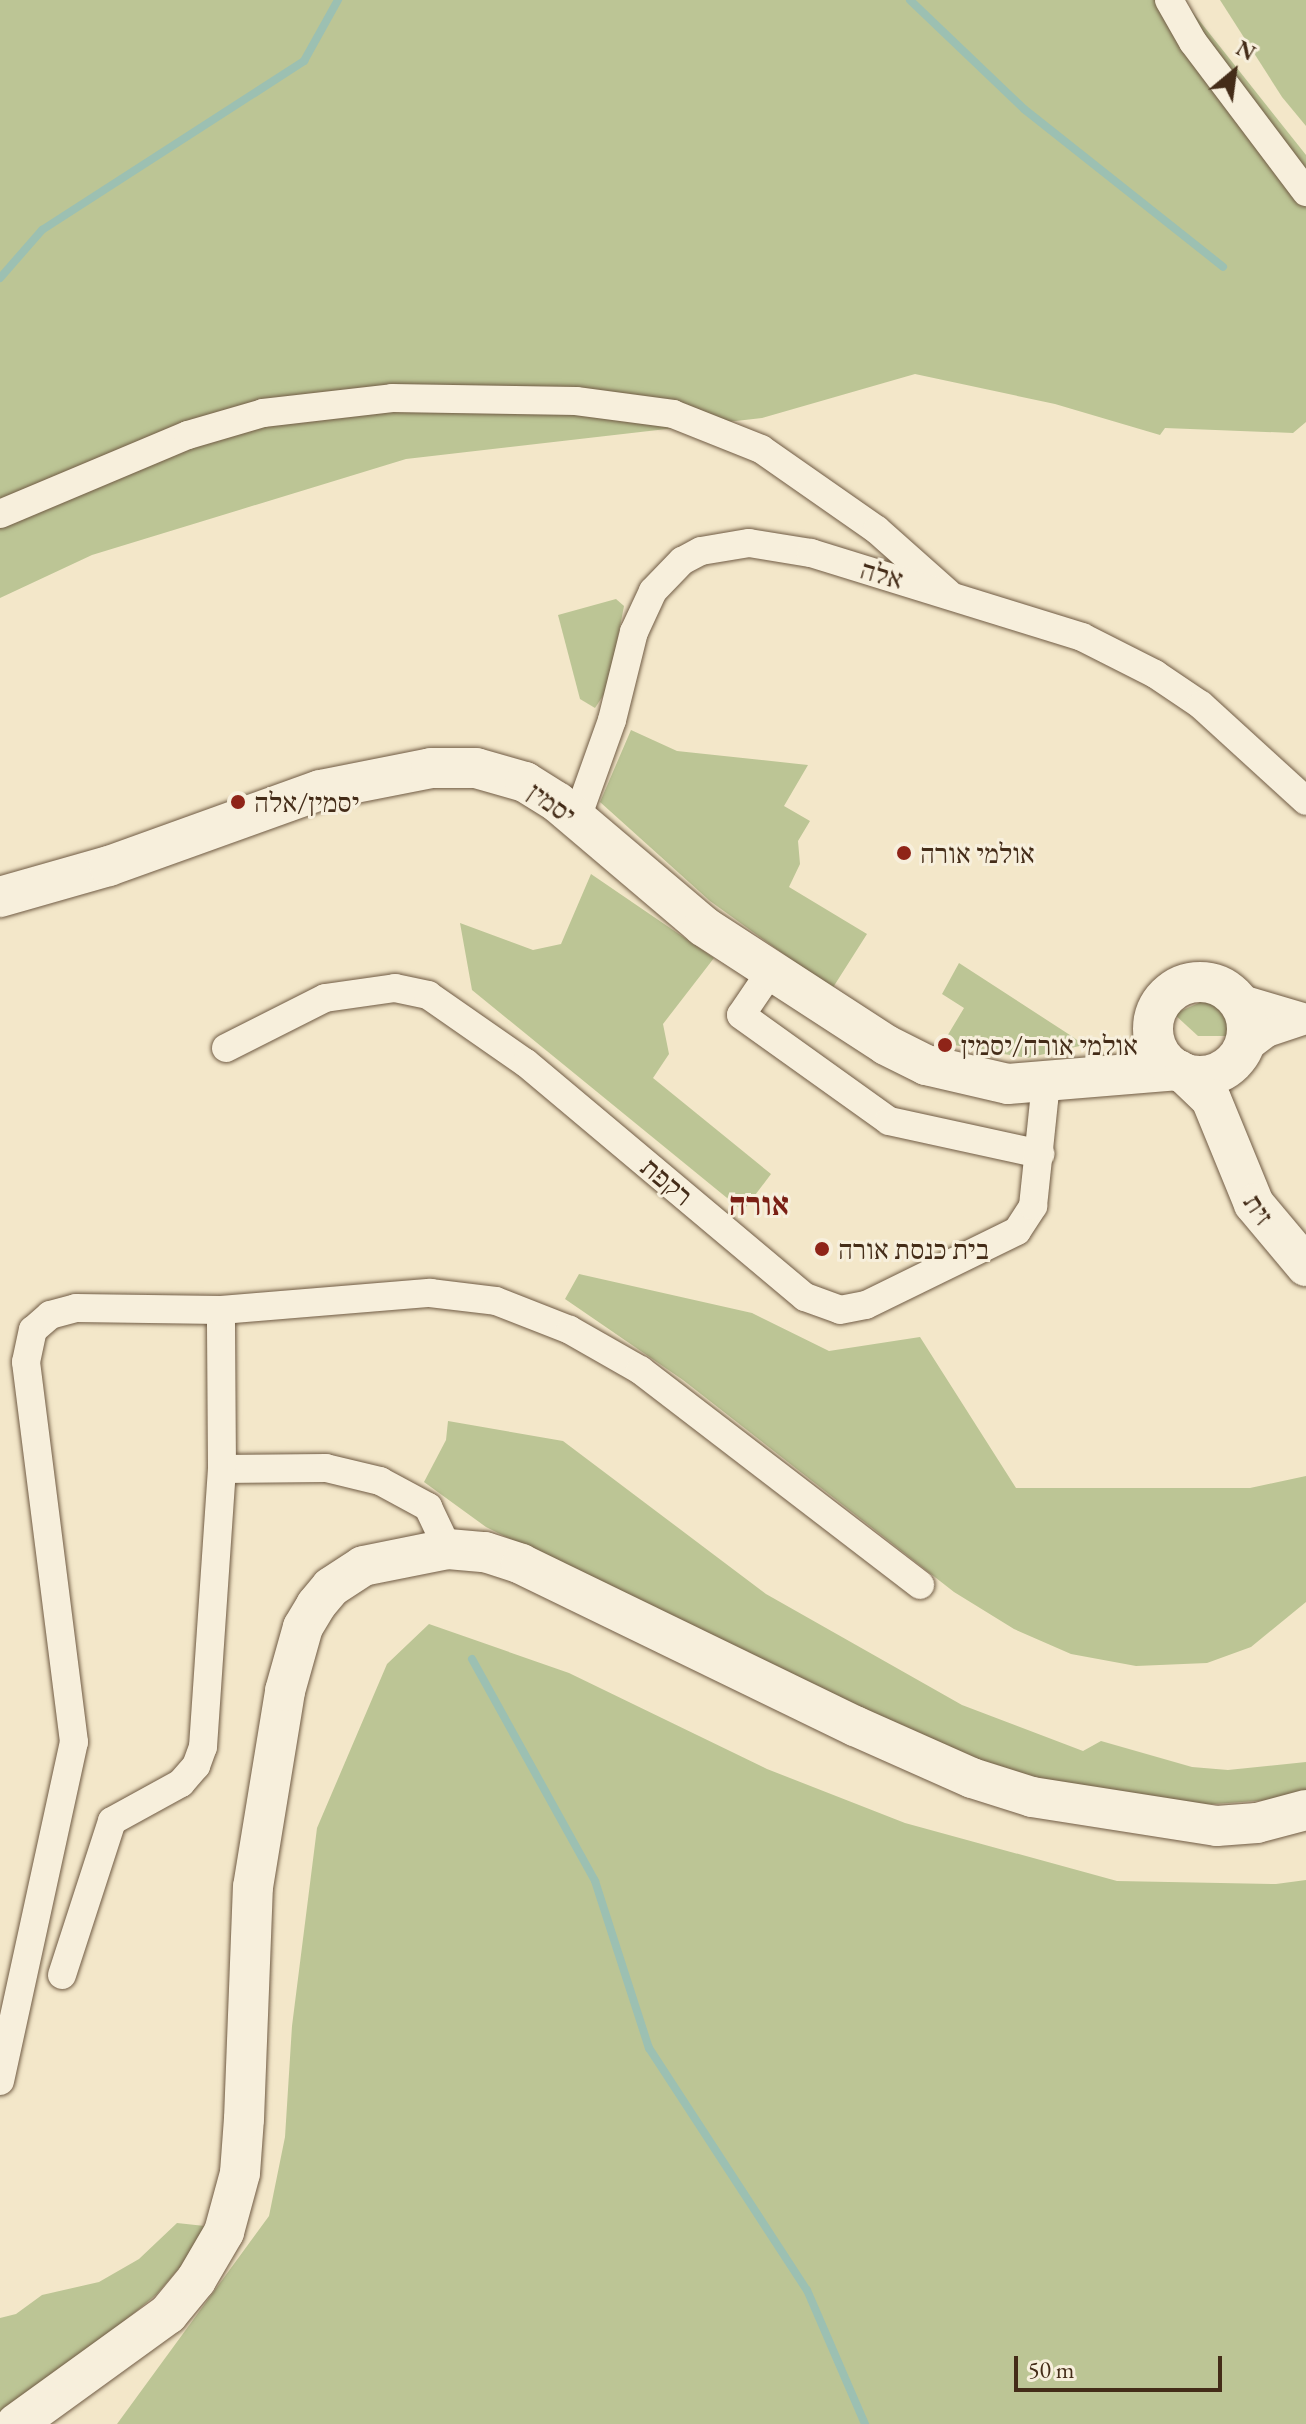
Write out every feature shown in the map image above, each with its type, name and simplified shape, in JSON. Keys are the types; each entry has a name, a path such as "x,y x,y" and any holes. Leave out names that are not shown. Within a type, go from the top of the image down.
{"street":[{"path":"1169,0 1193,42 1306,192"},
{"path":"0,514 188,435 263,413 392,398 576,401 673,414 761,449 877,530 948,593"},
{"name":"אלה","path":"577,818 643,610 660,583 682,561 723,545 778,546 948,593 1082,637 1155,674 1222,722 1306,801"},
{"name":"יסמין","path":"0,897 144,854 301,795 431,768 460,766 509,776 541,791 577,818 678,907 771,971 926,1065 987,1082 1046,1083 1181,1071"},
{"path":"771,971 741,1015 889,1121 1040,1154"},
{"path":"1187,984 1216,984 1235,997 1306,1019 1267,1033 1214,1074 1181,1071 1161,1055 1153,1027 1164,999 1187,984"},
{"name":"רקפת","path":"226,1048 325,998 395,988 428,995 526,1063 805,1297 834,1310 866,1305 1017,1231 1033,1206 1046,1083"},
{"path":"1235,997 1247,1023 1239,1055"},
{"name":"יסמין","path":"1046,1083 1113,1063 1132,1052 1153,1027"},
{"name":"זית","path":"1227,1141 1225,1101 1239,1055"},
{"name":"זית","path":"1181,1071 1211,1099 1254,1204 1302,1256"},
{"path":"0,2081 74,1742 47,1550 27,1345 37,1324 66,1309 221,1310 450,1293 496,1301 545,1319 640,1370 920,1585"},
{"path":"62,1975 112,1821 119,1812 181,1783 196,1766 203,1747 222,1469 221,1310"},
{"path":"222,1469 326,1468 380,1481 428,1507 448,1549"},
{"path":"16,2424 168,2314 196,2280 224,2232 240,2173 253,1887 266,1789 296,1648 316,1605 346,1575 380,1559 448,1549 485,1552 521,1564 855,1726 972,1778 1032,1797 1217,1826 1306,1810"}],"green space":[{"path":"0,0 1183,0 1306,155 1306,422 1293,433 1165,428 1160,435 1055,404 915,374 762,418 406,459 92,555 0,598"},
{"path":"1220,0 1306,0 1306,126 1282,97"},
{"path":"616,599 624,606 608,688 595,708 580,699 558,615"},
{"path":"631,730 677,751 808,765 784,806 810,821 798,841 800,864 789,887 867,934 832,989 710,901 600,802"},
{"path":"591,874 714,958 663,1024 669,1054 653,1078 771,1174 743,1211 472,990 460,923 533,950 561,944"},
{"path":"959,963 1084,1045 1027,1058 943,1043 964,1008 942,994"},
{"path":"1210,998 1238,1036 1198,1036 1174,1014"},
{"path":"579,1274 752,1313 829,1351 920,1337 1016,1488 1250,1488 1306,1476 1306,1602 1251,1647 1207,1663 1136,1666 1071,1654 1014,1629 954,1592 683,1380 565,1299"},
{"path":"448,1421 563,1441 766,1594 962,1705 1083,1751 1101,1741 1192,1767 1228,1770 1306,1762 1306,1791 1269,1800 1201,1805 1055,1785 962,1758 865,1716 486,1527 424,1482 446,1440"},
{"path":"429,1624 569,1673 767,1769 905,1823 1117,1881 1276,1884 1306,1880 1306,2424 117,2424 269,2216 285,2137 292,2026 317,1828 387,1664"},
{"path":"177,2223 214,2227 157,2294 0,2424 0,2318 16,2314 42,2295 99,2282 139,2259"}],"waterway":[{"path":"0,278 42,230 304,61 338,0"},
{"path":"910,0 1024,109 1223,267"},
{"path":"472,1659 595,1881 649,2048 807,2290 865,2424"}],"place":[{"name":"יסמין/אלה","path":"238,802"},
{"name":"אולמי אורה","path":"904,853"},
{"name":"אולמי אורה/יסמין","path":"945,1045"},
{"name":"בית כנסת אורה","path":"822,1249"}],"district":[{"name":"אורה","path":"759,1204"}]}
